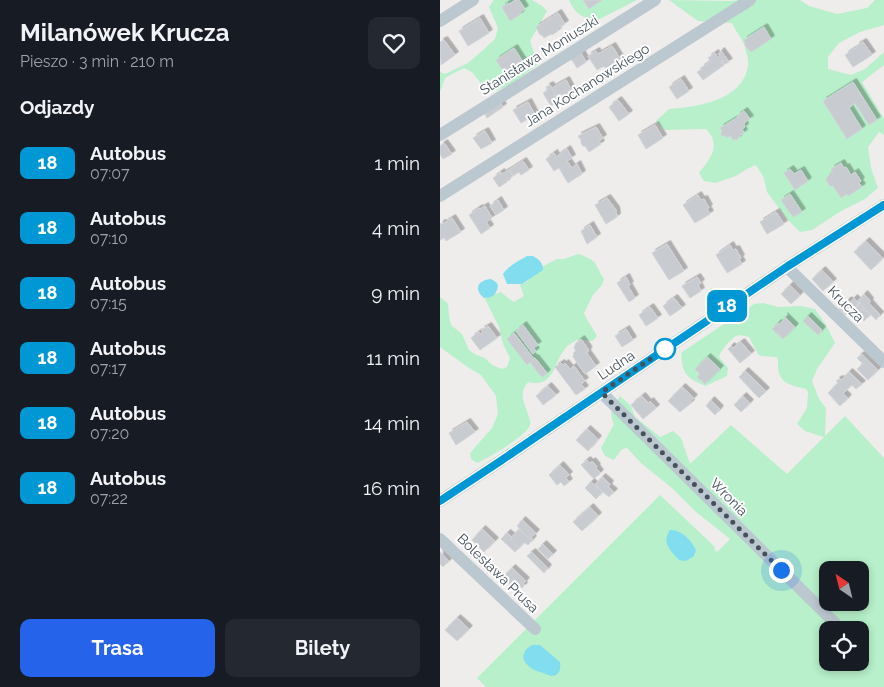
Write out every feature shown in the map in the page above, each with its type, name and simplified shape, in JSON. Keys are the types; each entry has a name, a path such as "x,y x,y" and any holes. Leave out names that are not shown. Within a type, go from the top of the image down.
{"street":[{"path":"440,21 473,0"},
{"name":"Stanisława Moniuszki","path":"440,135 654,0"},
{"name":"Jana Kochanowskiego","path":"440,196 750,0"},
{"name":"Ludna","path":"440,501 788,266 884,205"},
{"name":"Krucza","path":"788,266 884,362"},
{"name":"Wronia","path":"602,392 833,621"},
{"name":"Bolesława Prusa","path":"440,538 535,629"}],"green space":[{"path":"494,0 532,0 547,11 530,41 538,64 509,85 488,93 472,72 464,68 445,78 440,92 440,72 445,74 468,63 495,39 498,28 489,7"},
{"path":"569,0 637,0 596,21 580,15"},
{"path":"669,0 800,0 809,6 837,14 867,8 875,0 884,0 884,25 860,32 839,43 828,57 828,69 851,75 865,69 884,52 884,65 862,82 884,119 884,135 879,132 868,147 871,168 878,188 865,199 841,211 812,230 800,232 787,219 767,192 764,178 756,165 736,176 715,183 704,181 699,173 710,158 714,144 708,131 706,129 665,130 656,121 669,109 718,100 728,94 738,87 744,78 748,59 744,44 732,23 698,21"},
{"path":"579,254 593,261 604,279 584,313 597,336 592,341 577,340 570,344 564,350 554,370 545,381 538,383 528,382 523,394 523,401 530,421 527,430 506,446 477,463 471,459 470,453 492,428 498,414 496,396 481,375 440,347 440,297 448,304 451,325 462,334 469,350 485,358 492,365 502,369 507,367 510,358 503,344 499,327 485,299 501,292 514,302 524,296 520,285 528,281 538,269 557,259 564,259"},
{"path":"763,303 779,307 801,306 815,309 826,325 835,343 817,369 812,381 819,399 826,408 825,436 845,416 884,458 884,687 486,687 477,678 660,495 715,547 714,549 717,552 730,539 695,511 627,448 622,449 614,460 605,456 601,448 614,424 611,413 620,396 631,406 635,417 660,437 673,431 681,438 690,464 731,425 787,474 824,437 805,431 797,424 807,408 808,392 806,389 783,380 779,373 777,357 761,356 758,354 749,337 736,336 728,343 719,357 728,368 727,376 705,386 693,380 686,373 683,367 682,352 754,304"}],"water":[{"path":"527,256 533,256 539,260 543,270 522,284 507,284 503,274 505,271"},
{"path":"491,279 498,285 497,291 494,295 484,298 478,286 483,281"},
{"path":"670,530 678,531 689,539 696,550 694,556 686,561 679,560 670,550 667,543 666,539"},
{"path":"532,645 540,645 560,662 560,669 556,675 551,676 530,668 524,661 524,653"}],"building":[{"path":"519,0 525,9 510,21 502,7"},
{"path":"583,0 602,0 589,9"},
{"path":"558,13 565,24 552,35 544,38 536,27"},
{"path":"480,18 489,33 468,46 459,31"},
{"path":"764,27 771,39 751,52 745,46 744,40"},
{"path":"444,40 455,55 441,65 440,42"},
{"path":"863,42 872,55 853,67 845,55"},
{"path":"612,46 621,60 606,69 604,66 597,70 588,56 596,51 598,54"},
{"path":"514,48 523,62 505,74 496,60"},
{"path":"580,51 586,62 577,68 570,57"},
{"path":"721,51 729,62 725,64 722,60 724,65 703,80 697,72 711,61 708,58 715,53 718,58 720,56 718,54"},
{"path":"681,79 689,91 677,99 669,87"},
{"path":"566,80 573,93 558,102 552,88"},
{"path":"853,82 877,120 869,125 855,103 849,108 862,129 847,139 823,101"},
{"path":"550,85 558,102 551,106 543,93 548,90 546,87"},
{"path":"618,100 629,114 619,121 609,107"},
{"path":"499,101 503,107 487,118 483,111"},
{"path":"528,102 535,115 521,123 513,110"},
{"path":"744,111 750,119 744,124 745,127 742,129 744,133 738,139 733,140 730,136 727,138 722,136 720,128"},
{"path":"655,125 663,138 646,149 638,135"},
{"path":"596,127 603,138 599,141 601,144 589,152 583,146 578,136"},
{"path":"485,131 492,143 481,149 473,138"},
{"path":"444,143 452,154 443,159 440,154 440,146"},
{"path":"567,149 572,158 567,161 572,168 577,164 582,174 568,183 559,168 554,171 546,159 554,153 556,157"},
{"path":"523,161 529,170 521,175 519,172 513,176 509,170"},
{"path":"841,163 851,175 855,172 861,181 859,183 862,187 841,198 833,186 830,186 826,180 833,172 831,169"},
{"path":"790,169 794,174 801,170 808,181 795,190 784,173"},
{"path":"509,170 513,176 499,187 493,178 501,172 502,174"},
{"path":"790,194 802,212 793,217 781,200"},
{"path":"698,195 701,200 704,199 710,214 695,223 683,205"},
{"path":"607,198 616,210 617,217 606,224 595,205"},
{"path":"498,200 504,210 496,215 490,206"},
{"path":"485,206 492,218 486,222 490,228 481,234 469,215"},
{"path":"776,212 784,224 767,234 760,222"},
{"path":"452,218 461,232 446,241 444,238 440,240 440,224"},
{"path":"590,225 597,237 587,244 581,231"},
{"path":"866,241 883,258 871,270 854,252"},
{"path":"667,244 684,271 669,280 652,253"},
{"path":"730,245 733,250 736,249 742,264 727,273 716,255"},
{"path":"822,270 833,282 823,291 812,279"},
{"path":"626,277 630,285 628,286 635,298 629,302 617,283"},
{"path":"697,277 701,283 698,285 701,291 690,298 682,286"},
{"path":"790,285 800,295 791,304 781,294"},
{"path":"864,294 880,315 876,320 858,301"},
{"path":"674,298 682,308 670,316 663,306"},
{"path":"854,298 859,303 846,315 839,309 848,300 850,302"},
{"path":"859,305 870,315 864,321 859,316 854,321 849,315"},
{"path":"650,307 658,318 646,326 639,315"},
{"path":"784,316 795,327 783,339 772,329 785,318"},
{"path":"808,316 822,330 818,335 803,321"},
{"path":"523,325 538,345 533,348 536,351 533,354 516,331"},
{"path":"488,326 497,338 480,350 471,338 479,332 480,334 483,332 481,330"},
{"path":"626,329 633,340 622,347 615,336"},
{"path":"514,333 534,359 527,365 507,339"},
{"path":"581,339 588,349 588,352 586,352 596,366 585,374 573,357 576,351 574,348 576,343"},
{"path":"741,342 751,354 740,363 728,349"},
{"path":"862,354 878,370 868,380 857,369 863,364 857,358"},
{"path":"707,357 720,369 705,384 697,377 700,374 695,369"},
{"path":"535,358 547,373 543,377 530,362"},
{"path":"561,363 563,365 565,363 570,369 574,366 585,381 581,384 585,389 576,395 555,367"},
{"path":"745,371 766,391 759,398 739,377"},
{"path":"849,372 862,384 856,389 852,385 843,393 848,398 840,406 828,393 838,383 836,381 841,380"},
{"path":"548,386 556,395 543,405 536,396"},
{"path":"682,387 694,398 680,412 668,401"},
{"path":"642,396 656,408 643,419 631,405"},
{"path":"743,396 750,403 741,412 734,405"},
{"path":"711,400 720,409 715,415 706,406"},
{"path":"467,422 475,432 456,445 449,433"},
{"path":"587,429 598,439 588,451 576,440"},
{"path":"587,460 590,463 592,461 600,473 594,479 581,465"},
{"path":"560,465 569,475 566,478 569,482 564,486 561,482 557,485 549,475"},
{"path":"602,477 610,484 608,487 614,492 609,497 595,485"},
{"path":"591,482 602,492 596,499 585,488"},
{"path":"590,507 598,516 582,531 573,522"},
{"path":"522,520 536,533 530,539 517,526"},
{"path":"482,529 495,541 484,552 472,540"},
{"path":"519,529 530,539 533,539 528,545 524,542 519,548 510,539"},
{"path":"507,533 519,548 515,552 501,539"},
{"path":"543,544 553,554 548,559 538,549"},
{"path":"440,552 449,561 443,567 440,564"},
{"path":"532,552 548,568 544,573 527,556"},
{"path":"512,568 526,581 523,584 524,586 520,587 517,591 503,577"},
{"path":"457,618 469,629 457,641 445,630"}],"bus line":[{"name":"18","path":"440,501 692,330 884,205"}],"route":[{"path":"665,349 602,392 781,570"}]}
